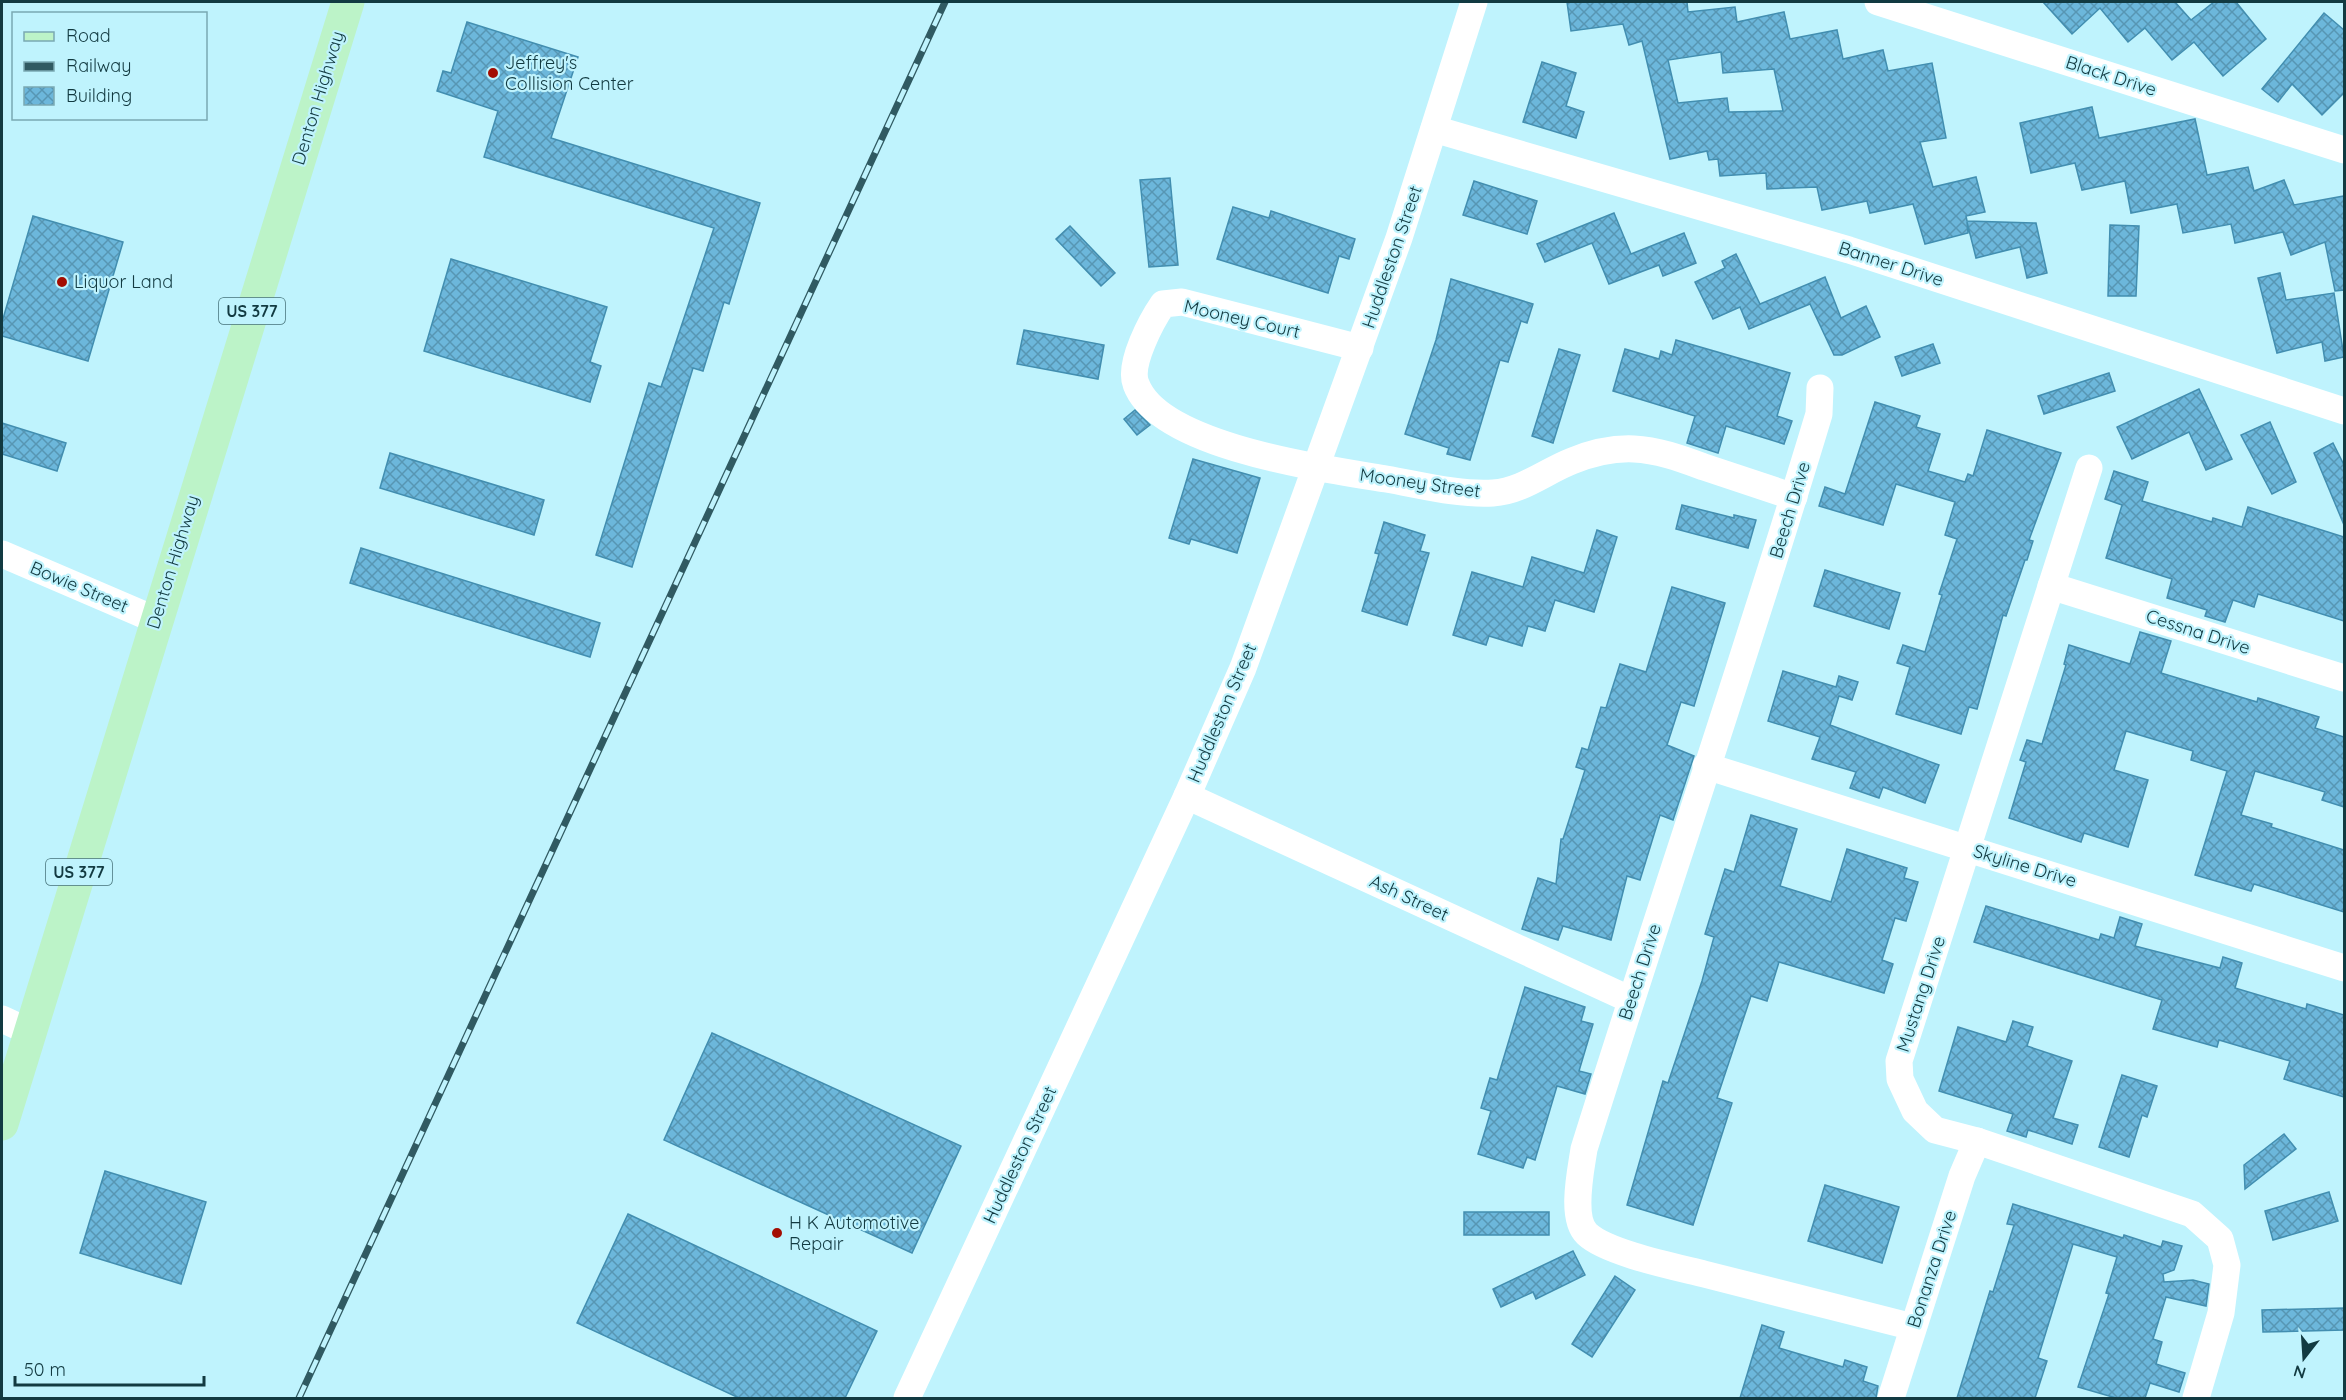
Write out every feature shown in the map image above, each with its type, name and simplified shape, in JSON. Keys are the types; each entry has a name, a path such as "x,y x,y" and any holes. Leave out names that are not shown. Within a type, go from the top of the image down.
{"main road":[{"name":"Denton Highway","path":"2,1124 16,1025 156,620 348,2"}],"street":[{"name":"Huddleston Street","path":"907,1398 1187,796 1242,668 1360,348 1474,2"},
{"name":"Black Drive","path":"1878,2 2344,150"},
{"name":"Banner Drive","path":"1434,129 1849,250 2344,411"},
{"name":"Mooney Court","path":"1317,468 1295,465 1230,447 1168,419 1146,402 1134,381 1147,331 1163,304 1182,302 1360,348"},
{"name":"Beech Drive","path":"1820,388 1819,414 1764,596 1706,766 1584,1149 1578,1188 1580,1218 1586,1233 1598,1241 1651,1260 1913,1327"},
{"name":"Mooney Street","path":"1317,468 1459,491 1495,493 1529,484 1572,461 1610,449 1635,448 1666,454 1794,497"},
{"name":"Mustang Drive","path":"2089,468 1899,1061 1900,1079 1915,1111 1935,1130 1977,1141 2192,1214 2220,1239 2227,1265 2221,1312 2196,1398"},
{"name":"Bowie Street","path":"2,554 156,620"},
{"name":"Cessna Drive","path":"2051,586 2344,678"},
{"name":"Skyline Drive","path":"1706,766 2344,968"},
{"name":"Ash Street","path":"1187,796 1631,1000"},
{"name":"Bonanza Drive","path":"1891,1398 1962,1176 1977,1141"}],"building":[{"path":"1567,2 1687,2 1688,12 1735,7 1737,22 1784,12 1790,39 1837,30 1843,59 1883,50 1888,71 1932,63 1946,138 1920,142 1933,187 1976,177 1985,212 1966,216 1967,221 2036,223 2047,273 2027,278 2020,247 1976,258 1967,222 1968,233 1925,244 1913,204 1870,213 1867,201 1822,210 1817,187 1767,189 1766,173 1720,176 1718,159 1709,160 1707,151 1670,159 1642,41 1629,45 1623,24 1571,31","holes":["1721,52 1723,73 1774,69 1783,111 1729,112 1727,98 1678,103 1668,60"]},
{"path":"2043,2 2175,2 2191,20 2214,2 2236,2 2266,39 2223,76 2194,42 2172,60 2145,28 2128,42 2100,8 2072,34"},
{"path":"2324,13 2344,30 2344,93 2322,115 2292,84 2278,102 2262,89"},
{"path":"467,22 578,57 551,138 760,203 729,304 724,302 703,371 693,368 632,567 596,555 649,383 661,387 714,228 484,157 498,111 437,91 443,71 451,73"},
{"path":"1542,62 1576,73 1566,106 1584,112 1576,138 1523,122"},
{"path":"2092,107 2099,138 2195,119 2207,175 2248,167 2254,191 2284,180 2294,205 2344,196 2344,290 2335,291 2325,242 2291,255 2283,232 2235,243 2231,224 2183,233 2177,204 2131,213 2125,181 2082,190 2075,163 2031,173 2020,123"},
{"path":"1170,178 1178,265 1149,267 1140,180"},
{"path":"1474,181 1537,201 1527,234 1463,215"},
{"path":"1233,207 1269,218 1271,211 1355,239 1349,259 1339,256 1328,293 1217,259"},
{"path":"1614,213 1631,254 1684,233 1696,263 1663,276 1659,265 1609,284 1592,243 1545,262 1537,244"},
{"name":"Liquor Land","path":"33,216 123,242 88,361 2,336 2,322"},
{"path":"2110,225 2139,226 2136,296 2108,296"},
{"path":"1070,226 1115,273 1101,286 1056,239"},
{"path":"1736,254 1760,304 1825,277 1841,318 1866,306 1880,337 1842,355 1834,355 1810,304 1749,329 1740,307 1713,319 1695,282 1725,268 1722,261"},
{"path":"451,259 607,307 590,362 601,366 590,402 424,351"},
{"path":"2280,273 2286,300 2334,293 2344,357 2325,361 2322,342 2277,353 2258,278"},
{"path":"1451,279 1533,304 1527,323 1521,321 1508,362 1500,360 1470,460 1447,454 1449,448 1405,434 1436,340"},
{"path":"1024,330 1104,345 1098,379 1017,364"},
{"path":"1676,340 1790,373 1777,416 1792,421 1784,444 1726,426 1718,453 1687,443 1695,416 1613,391 1625,349 1659,359 1661,351 1672,355"},
{"path":"1933,344 1940,363 1902,376 1895,357"},
{"path":"1559,349 1580,355 1553,443 1532,436"},
{"path":"2109,373 2115,391 2044,414 2038,396"},
{"path":"2199,389 2232,459 2206,470 2189,432 2132,459 2117,427"},
{"path":"1875,402 1920,416 1916,427 1940,434 1928,471 1965,482 1968,474 1973,476 1987,430 2061,453 2029,540 2033,541 2027,560 2025,560 2006,616 2003,615 1977,709 1969,707 1961,734 1896,714 1910,667 1897,663 1903,645 1925,652 1942,595 1939,594 1957,539 1945,535 1955,502 1896,484 1883,525 1819,506 1825,487 1845,494"},
{"path":"1135,410 1150,425 1137,435 1124,419"},
{"path":"2270,422 2296,482 2272,494 2241,435"},
{"path":"2,423 66,443 57,471 2,454"},
{"path":"2333,443 2344,465 2344,525 2314,453"},
{"path":"390,453 544,500 534,535 380,488"},
{"path":"1193,459 1260,478 1237,553 1191,539 1189,544 1169,538"},
{"path":"2114,471 2148,482 2142,501 2212,522 2213,518 2242,527 2248,507 2344,537 2344,621 2258,594 2254,607 2233,600 2225,622 2205,616 2207,610 2167,598 2172,579 2106,558 2122,505 2105,499"},
{"path":"1682,505 1734,518 1734,515 1756,520 1748,548 1676,529"},
{"path":"1384,522 1425,535 1420,551 1429,553 1407,625 1362,611 1379,554 1375,553"},
{"path":"1597,530 1617,537 1594,612 1555,600 1545,631 1528,626 1522,646 1489,636 1486,645 1453,635 1472,572 1523,587 1532,557 1584,573"},
{"path":"361,548 600,623 590,657 350,583"},
{"path":"1825,570 1900,593 1889,629 1814,606"},
{"path":"1672,587 1725,603 1694,706 1681,702 1667,745 1694,756 1673,820 1660,815 1640,880 1627,876 1611,940 1563,926 1558,940 1522,929 1538,878 1556,884 1561,839 1563,839 1585,770 1576,767 1582,748 1588,750 1601,707 1606,708 1620,664 1646,672"},
{"path":"2140,632 2171,641 2161,673 2257,702 2258,698 2319,717 2315,728 2344,737 2344,807 2322,800 2325,792 2255,771 2241,815 2344,850 2344,912 2254,884 2251,891 2195,875 2227,771 2191,760 2193,751 2126,731 2114,770 2148,780 2128,847 2084,833 2081,842 2009,818 2026,762 2020,760 2027,740 2042,744 2066,665 2064,664 2069,645 2130,664"},
{"path":"1783,671 1836,687 1839,676 1858,682 1852,700 1839,696 1830,725 1939,765 1925,803 1883,787 1879,798 1850,788 1856,772 1812,759 1820,737 1768,721"},
{"path":"1751,815 1797,829 1780,886 1831,902 1847,849 1907,868 1904,878 1918,882 1906,921 1895,918 1882,960 1893,964 1884,993 1779,962 1767,1001 1751,996 1717,1098 1732,1103 1693,1225 1627,1205 1663,1081 1668,1083 1702,981 1714,937 1705,934 1725,869 1734,872"},
{"path":"1986,906 2099,940 2101,934 2114,938 2120,917 2142,924 2135,946 2220,968 2223,957 2242,963 2235,988 2306,1009 2307,1004 2344,1015 2344,1097 2284,1079 2290,1061 2219,1040 2217,1047 2153,1029 2162,1000 1974,942"},
{"path":"1525,987 1585,1007 1581,1021 1593,1024 1579,1071 1591,1074 1585,1094 1557,1086 1535,1160 1527,1157 1523,1168 1478,1154 1491,1111 1481,1108 1490,1078 1497,1080"},
{"path":"2013,1021 2033,1027 2027,1046 2072,1061 2053,1118 2078,1125 2072,1144 2028,1130 2026,1137 2007,1131 2013,1114 1939,1091 1958,1027 2006,1042"},
{"path":"712,1033 961,1146 912,1253 664,1140"},
{"path":"2122,1075 2157,1086 2147,1117 2142,1115 2129,1157 2099,1147"},
{"path":"2284,1134 2296,1149 2245,1189 2244,1165"},
{"path":"105,1171 206,1202 181,1284 80,1253"},
{"path":"1825,1185 1899,1207 1882,1263 1808,1241"},
{"path":"2329,1192 2338,1221 2273,1240 2265,1211"},
{"path":"2013,1204 2123,1238 2124,1235 2161,1247 2163,1241 2182,1246 2174,1270 2163,1274 2164,1282 2193,1280 2209,1284 2206,1306 2166,1297 2153,1339 2162,1342 2156,1364 2185,1373 2179,1392 2150,1383 2145,1398 2116,1398 2078,1387 2109,1294 2106,1293 2117,1257 2073,1244 2038,1358 2047,1361 2035,1398 1957,1398 1990,1291 1993,1292 2014,1225 2007,1224"},
{"path":"1464,1212 1549,1212 1549,1235 1464,1235"},
{"path":"628,1214 877,1331 845,1398 739,1398 577,1323"},
{"path":"1573,1251 1585,1275 1536,1299 1533,1292 1501,1307 1493,1289"},
{"path":"1615,1276 1635,1290 1592,1357 1572,1344"},
{"path":"2344,1308 2344,1330 2263,1332 2262,1310"},
{"path":"1762,1325 1784,1332 1779,1348 1843,1367 1845,1360 1867,1367 1863,1381 1878,1386 1876,1398 1740,1398"}],"railway":[{"path":"299,1398 945,2"}],"place":[{"name":"Jeffrey's Collision Center","path":"493,73"},
{"name":"Liquor Land","path":"62,282"},
{"name":"H K Automotive Repair","path":"777,1233"}]}
